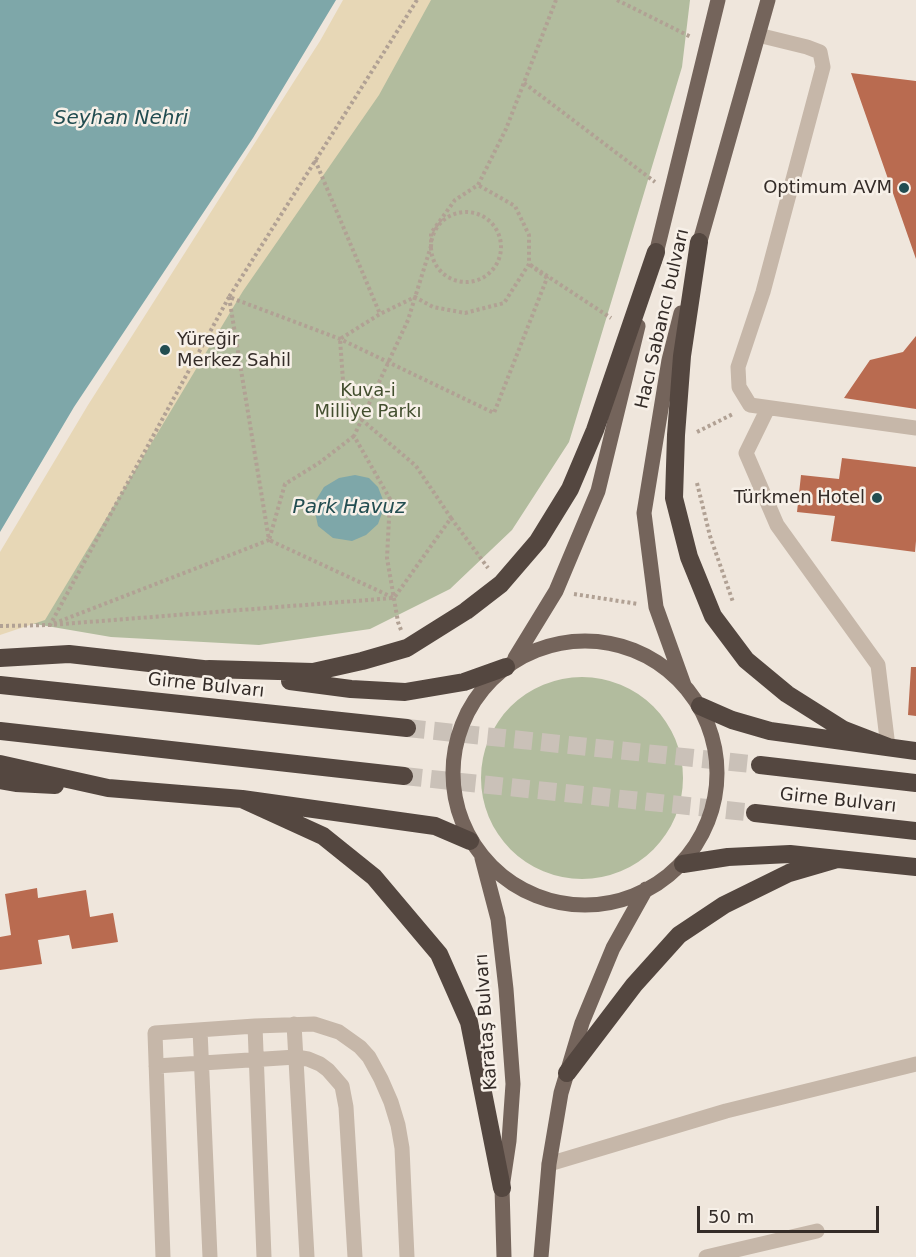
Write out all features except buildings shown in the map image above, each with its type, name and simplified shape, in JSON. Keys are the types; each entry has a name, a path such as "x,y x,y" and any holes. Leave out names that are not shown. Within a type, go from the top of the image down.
{"highway":[{"path":"699,242 682,356 674,498 689,557 713,616 746,660 787,694 844,730 888,747"},
{"path":"209,669 313,672 407,648 466,611 501,584 538,541 570,489 595,430 656,252"},
{"path":"0,647 209,669 351,689 405,692 464,682 511,663"},
{"path":"0,658 69,654"},
{"name":"Girne Bulvarı","path":"0,685 407,728"},
{"path":"700,706 732,720 770,731 916,751"},
{"path":"0,731 404,776"},
{"path":"0,764 108,788"},
{"name":"Girne Bulvarı","path":"760,765 916,783"},
{"path":"0,780 242,799 435,826 470,841"},
{"path":"242,799 323,836 374,877 440,954 469,1022 502,1188"},
{"name":"Girne Bulvarı","path":"754,813 916,831"},
{"path":"683,864 728,857 790,854 916,867"},
{"path":"567,1073 634,985 678,935 724,905 789,873 837,859"}],"main road":[{"name":"Hacı Sabancı bulvarı","path":"511,663 556,591 598,490 718,0"},
{"name":"Hacı Sabancı bulvarı","path":"684,685 656,607 644,513 669,360 699,242 768,0"},
{"path":"562,642 609,642 645,655 684,685 700,706 714,741 717,787 701,837 683,864 646,889 597,905 542,899 504,878 482,858 470,841 455,801 453,754 471,704 511,663 538,648 562,642"},
{"name":"Karataş Bulvarı","path":"482,858 498,919 513,1084 509,1141 502,1188 504,1257"},
{"path":"541,1257 549,1164 561,1093 582,1023 613,948 646,889"}],"street":[{"path":"758,35 820,52 823,67 763,292 738,367 739,387 750,405 916,428"},
{"path":"768,408 746,453 777,525 878,666 888,747"},
{"path":"294,1024 307,1257"},
{"path":"163,1257 154,1033 314,1024 345,1036 360,1047 369,1057 391,1102 402,1148 407,1257"},
{"path":"255,1026 264,1257"},
{"path":"200,1030 210,1257"},
{"path":"156,1066 296,1057 320,1064 336,1078 342,1086 346,1107 355,1257"},
{"path":"549,1164 726,1111 916,1064"},
{"path":"706,1257 817,1231"}],"path":[{"path":"50,625 229,297 417,0"},
{"path":"269,540 285,484 319,463 354,436 408,320 431,246 433,235 439,225 448,217 459,213 470,212 481,215 498,231 501,254 497,264 480,279 468,283 456,281 446,276 432,258 431,246 431,233 455,200 478,185 506,129 556,0"},
{"path":"617,0 707,45"},
{"path":"524,83 670,194"},
{"path":"315,160 380,314"},
{"path":"415,297 433,307 465,313 504,303 529,264 529,235 515,206 478,185"},
{"path":"229,297 340,339 494,413 548,278 529,264"},
{"path":"529,264 630,330"},
{"path":"229,297 269,540"},
{"path":"340,339 380,314 415,297"},
{"path":"340,339 344,394 362,420 416,466 451,518 501,584"},
{"path":"695,433 750,405"},
{"path":"354,436 390,499 387,558 398,622 407,648"},
{"path":"696,473 710,536 733,604"},
{"path":"394,598 451,518"},
{"path":"50,625 269,540 394,598"},
{"path":"556,591 656,607"},
{"path":"0,626 50,625 394,598"}],"green space":[{"name":"Kuva-i Milliye Parkı","path":"393,0 690,0 682,67 569,442 512,530 450,589 370,629 259,645 111,637 0,618"},
{"path":"572,677 592,677 621,684 654,706 676,739 683,778 676,817 654,850 621,872 592,879 572,879 543,872 510,850 488,817 481,788 481,768 488,739 510,706 543,684"}],"sand":[{"name":"Yüreğir Merkez Sahil","path":"343,0 431,0 379,95 243,291 45,620 0,635 0,552 88,405 320,41"}],"water":[{"name":"Seyhan Nehri","path":"0,0 336,0 253,138 74,407 0,532"},
{"name":"Park Havuz","path":"355,475 369,478 378,487 383,500 383,510 378,524 366,535 352,541 333,538 318,526 315,512 316,500 324,487 339,478"}],"tunnel":[{"path":"407,728 760,765"},
{"path":"404,776 755,813"}],"place":[{"name":"Optimum AVM","path":"904,188"},
{"name":"Yüreğir Merkez Sahil","path":"165,350"},
{"name":"Türkmen Hotel","path":"877,498"}]}
